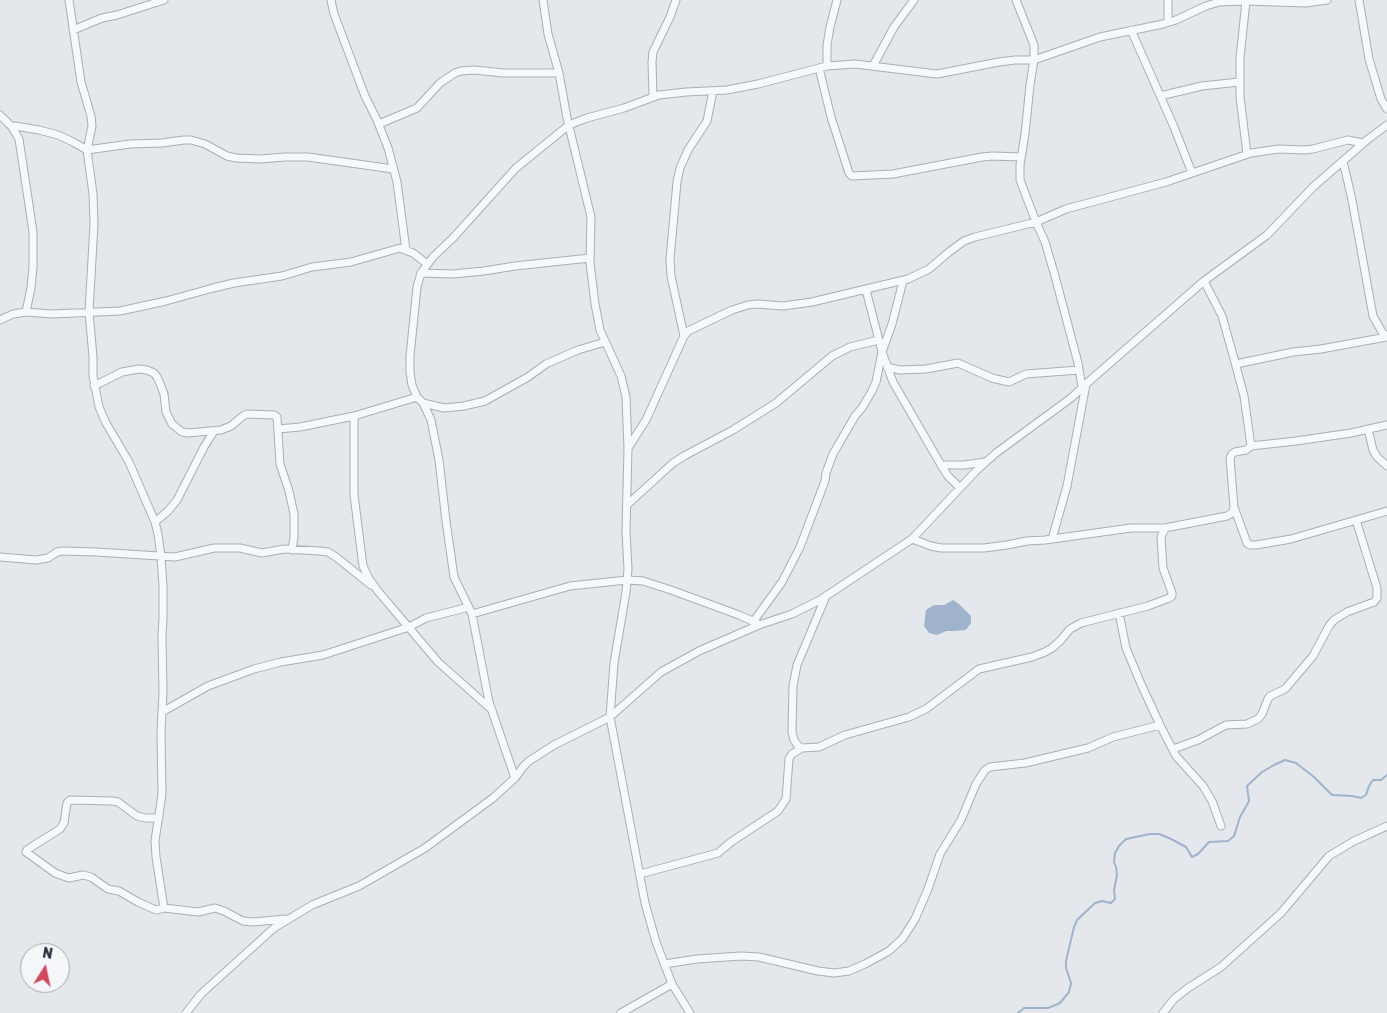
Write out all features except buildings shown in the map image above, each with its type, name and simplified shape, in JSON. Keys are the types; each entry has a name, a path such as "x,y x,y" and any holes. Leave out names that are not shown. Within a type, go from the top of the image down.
{"street":[{"path":"69,0 82,82 92,126 87,150 93,194 94,224 89,312 94,386 99,407 106,423 129,462 155,522 161,557 163,586 162,794 155,849 164,908"},
{"path":"73,30 102,18 164,0"},
{"path":"331,0 334,14 388,148 397,182 406,250"},
{"path":"543,0 548,34 559,73 591,218 591,278 600,330 621,376 626,396 628,448 627,580 614,663 610,717 645,903 656,942 672,984 690,1013"},
{"path":"653,96 653,52 676,0"},
{"path":"837,0 823,67 831,117 849,173 852,176 893,174 982,157 1020,157"},
{"path":"873,66 894,27 914,0"},
{"path":"1016,0 1034,45 1034,60 1025,134 1020,157 1020,180 1045,242 1084,385 1067,486 1052,539"},
{"path":"1168,0 1168,22"},
{"path":"1246,0 1240,58 1240,97 1247,154"},
{"path":"516,778 487,693 470,611 454,577 432,420 412,385 410,356 417,287 421,273 427,264 516,168 569,125 624,108 653,96 727,90 823,67 855,64 938,74 999,62 1034,60 1093,39 1168,22 1195,12 1212,3 1246,0 1306,3 1327,0"},
{"path":"1359,0 1369,60 1380,99 1387,109"},
{"path":"1131,30 1192,173"},
{"path":"378,124 415,109 440,83 461,71 559,73"},
{"path":"1160,96 1202,86 1240,82"},
{"path":"684,336 671,276 670,260 677,182 680,168 688,150 707,121 713,92"},
{"path":"0,115 12,127 19,139 33,232 32,281 26,312"},
{"path":"186,1013 195,1000 264,936 312,905 359,886 425,848 493,798 516,778 529,761 554,745 610,717 661,672 756,623 792,614 820,600 912,538 996,453 1071,398 1204,281 1267,235 1314,187 1363,143 1387,125"},
{"path":"12,127 58,135 87,150 130,144 191,140 236,158 308,157 393,170"},
{"path":"628,448 646,420 684,336 688,331 702,323 748,305 783,306 903,281 924,272 964,241 1036,222 1066,209 1166,182 1247,154 1279,149 1313,149 1348,140 1363,143"},
{"path":"1236,364 1293,352 1387,337 1373,316 1354,209 1343,162"},
{"path":"0,320 13,314 26,312 52,314 120,312 227,284 282,276 312,267 352,262 394,249 413,253 427,264"},
{"path":"421,273 461,274 590,258"},
{"path":"756,623 782,582 800,547 833,454 876,382 882,352 892,324 903,281"},
{"path":"1204,281 1222,316 1236,364 1244,396 1251,446"},
{"path":"866,290 882,352 893,382 941,465 948,476 960,488"},
{"path":"628,504 673,463 733,430 776,403 832,356 850,347 879,340"},
{"path":"423,403 444,408 485,401 528,377 546,364 578,350 605,342"},
{"path":"887,367 900,370 926,369 958,363 992,378 1008,382 1026,374 1079,370"},
{"path":"94,386 122,372 139,369 154,373 164,394 168,418 176,429 188,434 221,430 231,426 247,414 274,415 277,418 280,464 294,514 292,550"},
{"path":"278,429 300,427 354,416 418,397"},
{"path":"354,416 354,495 363,566 377,590 438,662 492,710"},
{"path":"1387,425 1296,441 1251,446 1246,450 1235,452 1230,458 1234,507 1247,544 1256,546 1291,539 1387,511"},
{"path":"1368,429 1373,450 1377,457 1387,466"},
{"path":"155,522 177,500 214,431"},
{"path":"941,465 987,462"},
{"path":"912,538 941,548 984,548 1027,540 1052,539 1131,528 1165,528 1227,516 1232,513 1234,507"},
{"path":"1173,749 1198,740 1226,726 1247,724 1258,719 1270,696 1284,689 1313,656 1334,620 1347,612 1374,602 1377,598 1377,588 1356,520"},
{"path":"640,874 718,853 731,842 778,811 786,799 789,759 792,754 802,748 819,747 845,735 910,716 926,709 979,669 1032,657 1052,648 1070,629 1081,623 1148,606 1170,598 1172,593 1163,568 1161,537 1165,528"},
{"path":"0,557 36,560 48,558 62,551 175,557 214,548 240,548 262,553 284,549 320,551 336,556 377,590"},
{"path":"162,712 208,686 254,669 323,655 409,627 426,618 470,611 570,586 627,580 643,581 739,615 756,623"},
{"path":"802,748 794,740 792,732 793,686 797,665 826,596"},
{"path":"1119,614 1126,648 1160,725 1176,756 1203,786 1212,801 1221,826"},
{"path":"664,964 697,959 741,956 759,957 834,973 850,971 865,964 889,950 903,938 915,919 940,854 961,820 976,784 985,770 990,767 1025,763 1088,748 1113,737 1160,725"},
{"path":"159,818 137,816 118,802 70,800 67,803 64,823 60,829 26,852 55,873 69,878 87,875 108,889 119,891 152,909 159,910 164,908 198,912 215,908 243,921 288,919"},
{"path":"1163,1013 1174,999 1221,967 1281,913 1329,856 1387,826"},
{"path":"621,1013 672,984"}],"water":[{"path":"953,600 971,616 971,623 966,630 946,631 937,635 929,633 924,626 926,610 934,605 944,605"}],"waterway":[{"path":"1018,1013 1024,1008 1048,1008 1060,1003 1069,992 1071,983 1066,968 1066,961 1074,927 1077,920 1095,903 1102,901 1111,903 1115,899 1114,890 1117,875 1114,862 1115,853 1126,839 1159,834 1186,847 1192,857 1198,854 1209,842 1228,841 1234,836 1240,817 1249,801 1247,786 1262,772 1285,760 1296,763 1332,795 1361,798 1366,795 1373,780 1381,780 1387,775"}]}
